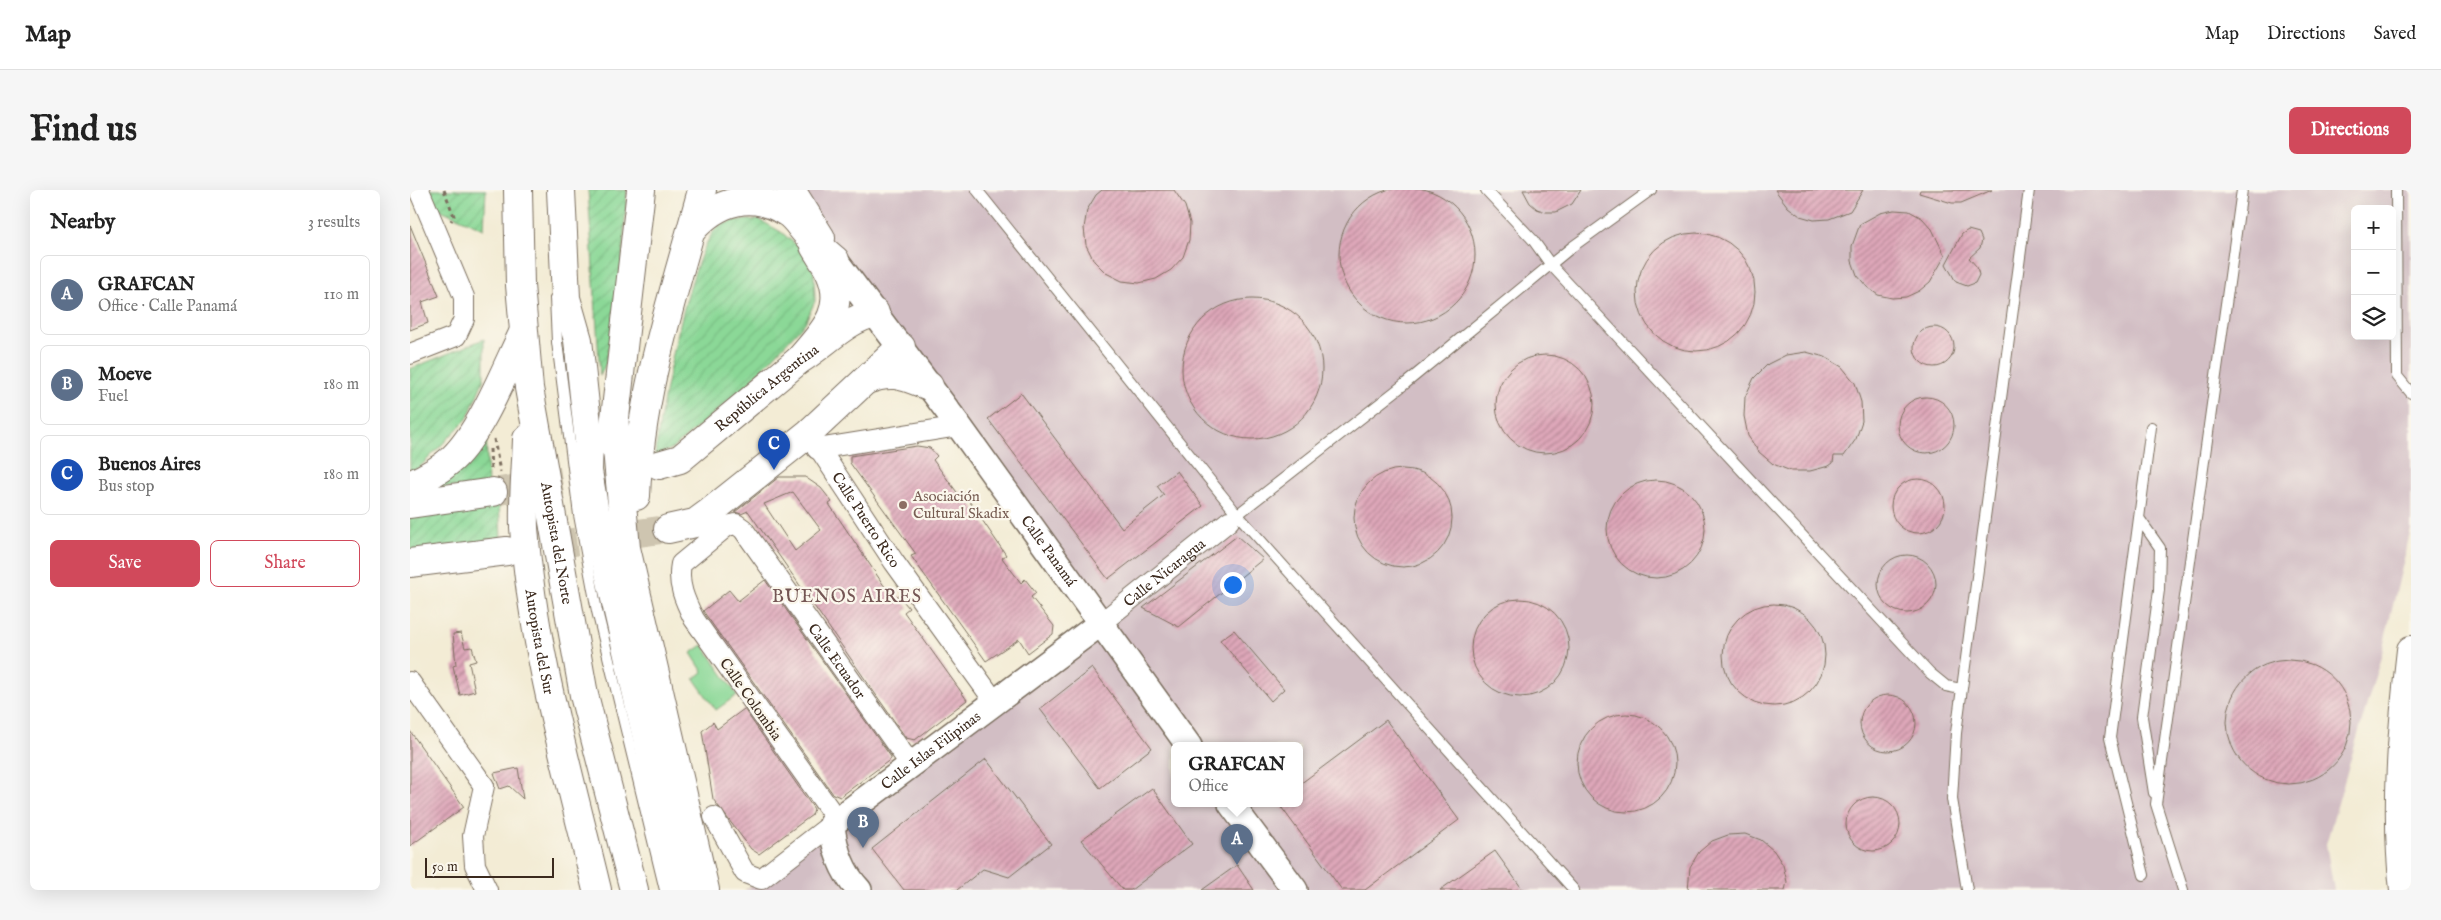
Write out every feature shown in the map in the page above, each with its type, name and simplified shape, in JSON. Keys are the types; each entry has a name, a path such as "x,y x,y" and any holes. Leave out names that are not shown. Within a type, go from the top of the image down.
{"main road":[{"name":"Autopista del Norte","path":"518,190 523,334 529,388 584,694 634,890"},
{"path":"561,190 566,298 578,340"},
{"path":"574,190 579,297 578,340 588,442 588,471 594,507 682,890"},
{"path":"610,515 611,448 615,427 641,190"},
{"path":"647,641 646,597 638,538 636,494 639,454 646,403 660,338 702,190"},
{"path":"791,190 835,260"},
{"path":"692,230 704,216 716,207 756,194 765,202 787,212 808,236 835,260"},
{"path":"799,360 824,330 836,305 836,290 830,272 808,236"},
{"name":"República Argentina","path":"659,465 680,458 799,360 819,348 851,322 875,313"},
{"path":"410,485 432,476 452,459 473,434 523,334"},
{"path":"668,529 695,523 813,441 866,380 901,347"},
{"path":"866,380 887,373 900,374 929,386"},
{"name":"Autopista del Sur","path":"529,388 524,525 533,603 555,717 597,890"},
{"path":"615,427 619,450 626,548 705,890"},
{"path":"588,442 600,461 628,602 647,641"},
{"path":"410,504 494,492"},
{"path":"410,563 507,551"},
{"path":"2404,890 2400,796 2406,696 2411,650"}],"street":[{"path":"410,354 456,336 464,319 464,297 419,190"},
{"name":"Calle Panamá","path":"835,260 959,426 1101,623 1122,656 1186,742"},
{"path":"813,441 959,426"},
{"name":"Calle Puerto Rico","path":"813,441 894,562 995,702"},
{"name":"Calle Nicaragua","path":"1101,623 1233,518"},
{"name":"Calle Ecuador","path":"679,572 681,564 727,526 736,524 743,529 911,765"},
{"name":"Calle Colombia","path":"679,572 684,599 694,619 834,822"},
{"name":"Calle Islas Filipinas","path":"714,818 745,873 761,878 1101,623"},
{"path":"410,682 484,786 473,836 475,865 487,890"},
{"path":"1233,807 1295,890"},
{"path":"834,822 837,854 843,869 859,890"}],"lane":[{"path":"551,190 557,342 579,514 597,611 665,890"},
{"path":"977,190 1233,518 1574,890"},
{"path":"1486,190 1533,240 1551,264 1930,673 1946,686 1962,689"},
{"path":"1233,518 1406,383 1551,264 1651,190"},
{"path":"1967,890 1952,799 1956,733 2029,190"},
{"path":"2156,804 2242,190"},
{"path":"2396,190 2397,376 2411,393"},
{"path":"2144,874 2110,738 2151,428"},
{"path":"2139,518 2160,548 2159,590 2142,717 2156,804 2183,890"}],"path":[{"path":"494,492 490,446 495,445"}],"shaded area":[{"path":"791,190 2411,190 2411,529 2381,656 2326,844 2334,890 745,890 1101,623"}],"green space":[{"path":"427,190 486,190 484,229 434,207"},
{"path":"588,190 627,190 622,261 606,363 600,376"},
{"path":"737,220 760,220 781,232 800,248 814,272 815,301 805,323 743,389 673,448 655,456 669,371 697,265 708,240 719,226"},
{"path":"484,339 484,379 467,419 419,468 410,470 410,369"},
{"path":"486,428 488,487 426,487"},
{"path":"499,504 501,538 410,551 410,517"},
{"path":"703,645 737,695 716,710 694,679 703,672 691,653"}],"building":[{"path":"1407,187 1433,192 1445,198 1455,207 1464,217 1470,229 1475,255 1470,281 1464,293 1455,303 1445,312 1433,318 1407,323 1381,318 1369,312 1359,303 1350,293 1344,281 1339,255 1344,229 1350,217 1359,207 1369,198 1381,192"},
{"path":"1102,190 1174,190 1185,206 1190,223 1189,240 1183,257 1171,270 1156,279 1139,283 1122,281 1106,273 1094,261 1086,245 1084,228 1087,210 1096,195"},
{"path":"1523,190 1581,190 1572,204 1556,212 1546,212 1537,209 1530,203"},
{"path":"1775,190 1863,190 1850,211 1829,219 1814,220 1800,216 1788,207"},
{"path":"1920,190 1992,190 1961,203 1952,203 1919,193"},
{"path":"1894,210 1909,211 1922,218 1932,229 1945,256 1930,282 1919,291 1906,297 1892,298 1878,295 1867,287 1857,275 1852,261 1852,246 1860,224 1880,213"},
{"path":"410,225 439,296 422,302 428,323 410,330"},
{"path":"1968,230 1979,233 1982,240 1980,248 1969,258 1977,267 1979,275 1975,283 1967,286 1956,282 1946,264 1962,234"},
{"path":"1696,233 1718,238 1738,250 1750,270 1755,292 1750,314 1738,334 1718,346 1696,351 1674,346 1654,334 1642,314 1637,292 1642,270 1654,250 1674,238"},
{"path":"1252,299 1266,300 1279,304 1301,320 1317,342 1321,355 1321,383 1317,396 1301,418 1279,434 1266,438 1252,439 1238,438 1225,434 1203,418 1187,396 1183,383 1182,369 1183,355 1187,342 1203,320 1225,304 1238,300"},
{"path":"1934,327 1948,333 1954,347 1948,361 1934,367 1920,361 1914,347 1920,333"},
{"path":"1806,352 1825,357 1842,367 1855,383 1861,402 1862,421 1856,439 1844,456 1834,456 1833,463 1829,466 1810,471 1791,471 1773,464 1759,452 1748,436 1744,416 1745,397 1754,378 1768,364 1786,355"},
{"path":"1545,355 1564,359 1579,370 1590,385 1594,404 1590,423 1579,438 1564,449 1545,453 1526,449 1511,438 1500,423 1496,404 1500,385 1511,370 1526,359"},
{"path":"1021,393 1122,528 1164,495 1157,486 1177,471 1203,506 1108,579 988,419"},
{"path":"1926,397 1937,399 1946,405 1952,414 1954,425 1952,436 1946,445 1937,451 1926,453 1915,451 1906,445 1900,436 1898,425 1900,414 1906,405 1915,399"},
{"path":"917,446 930,448 937,456 933,460 959,495 963,492 1006,555 1002,558 1021,583 1025,579 1036,593 1031,597 1054,626 1053,634 1028,653 1019,639 986,661 911,556 916,554 850,463 850,456"},
{"path":"1403,469 1422,472 1438,483 1449,499 1452,518 1449,537 1438,553 1422,564 1403,567 1384,564 1368,553 1357,537 1354,518 1357,499 1368,483 1384,472"},
{"path":"779,477 805,477 821,488 832,502 829,504 893,599 899,596 909,608 904,612 967,700 915,740 906,738 748,511 741,514 735,512","holes":["793,492 821,530 795,551 764,504"]},
{"path":"1913,479 1923,479 1933,483 1941,491 1945,506 1941,521 1933,529 1923,533 1913,533 1903,529 1895,521 1891,511 1891,501 1895,491 1903,483"},
{"path":"1656,480 1675,483 1691,494 1702,510 1705,529 1702,548 1691,564 1675,575 1656,578 1637,575 1621,564 1610,548 1607,529 1610,510 1621,494 1637,483"},
{"path":"1237,536 1263,559 1179,627 1143,608"},
{"path":"1901,555 1913,555 1928,563 1936,578 1936,590 1928,605 1913,613 1901,613 1886,605 1878,590 1878,578 1886,563"},
{"path":"765,580 891,757 891,759 840,797 833,794 703,611 729,590 738,601"},
{"path":"1520,599 1539,602 1555,613 1566,629 1569,648 1566,667 1555,683 1539,694 1520,697 1501,694 1485,683 1474,667 1471,648 1474,629 1485,613 1501,602"},
{"path":"1774,604 1793,608 1810,619 1821,636 1825,655 1821,674 1810,691 1793,702 1774,706 1755,702 1738,691 1727,674 1723,655 1727,636 1738,619 1755,608"},
{"path":"1234,630 1284,689 1271,701 1220,640"},
{"path":"461,633 465,648 472,647 476,661 469,663 475,691 460,695 453,666 456,665 453,634"},
{"path":"2289,660 2313,665 2333,678 2346,698 2351,722 2346,746 2333,766 2313,779 2289,784 2265,779 2245,766 2232,746 2227,722 2232,698 2245,678 2265,665"},
{"path":"1092,668 1152,748 1100,788 1040,709"},
{"path":"1888,695 1903,700 1911,708 1916,723 1911,738 1903,746 1888,751 1873,746 1865,738 1860,723 1865,708 1873,700"},
{"path":"744,709 814,809 812,815 759,854 751,849 713,799 702,731 713,722 717,729"},
{"path":"1626,714 1645,717 1661,728 1672,744 1675,763 1672,782 1661,798 1645,809 1626,812 1607,809 1591,798 1580,782 1577,763 1580,744 1591,728 1607,717"},
{"path":"1386,720 1459,820 1365,890 1342,890 1281,807 1303,807 1303,782"},
{"path":"410,731 464,807 410,846"},
{"path":"986,759 1051,844 1009,877 983,869 957,890 904,890 872,849"},
{"path":"518,768 523,799 509,786 500,789 494,773"},
{"path":"1152,788 1192,844 1131,890 1123,890 1081,840"},
{"path":"1868,797 1878,797 1888,801 1896,809 1900,824 1896,839 1888,847 1878,851 1868,851 1858,847 1850,839 1846,829 1846,819 1850,809 1858,801"},
{"path":"1745,834 1761,840 1774,851 1783,865 1787,882 1785,890 1688,890 1690,867 1699,852 1712,841 1728,835"},
{"path":"1495,851 1523,890 1440,890"},
{"path":"1237,865 1254,890 1202,890"}],"tunnel":[{"path":"493,492 643,468"},
{"path":"507,551 668,529"}],"place":[{"name":"Buenos Aires","path":"774,470"},
{"name":"Asociación Cultural Skadix","path":"903,505"},
{"name":"Moeve","path":"863,848"},
{"name":"GRAFCAN","path":"1237,865"}],"district":[{"name":"BUENOS AIRES","path":"847,596"}]}
